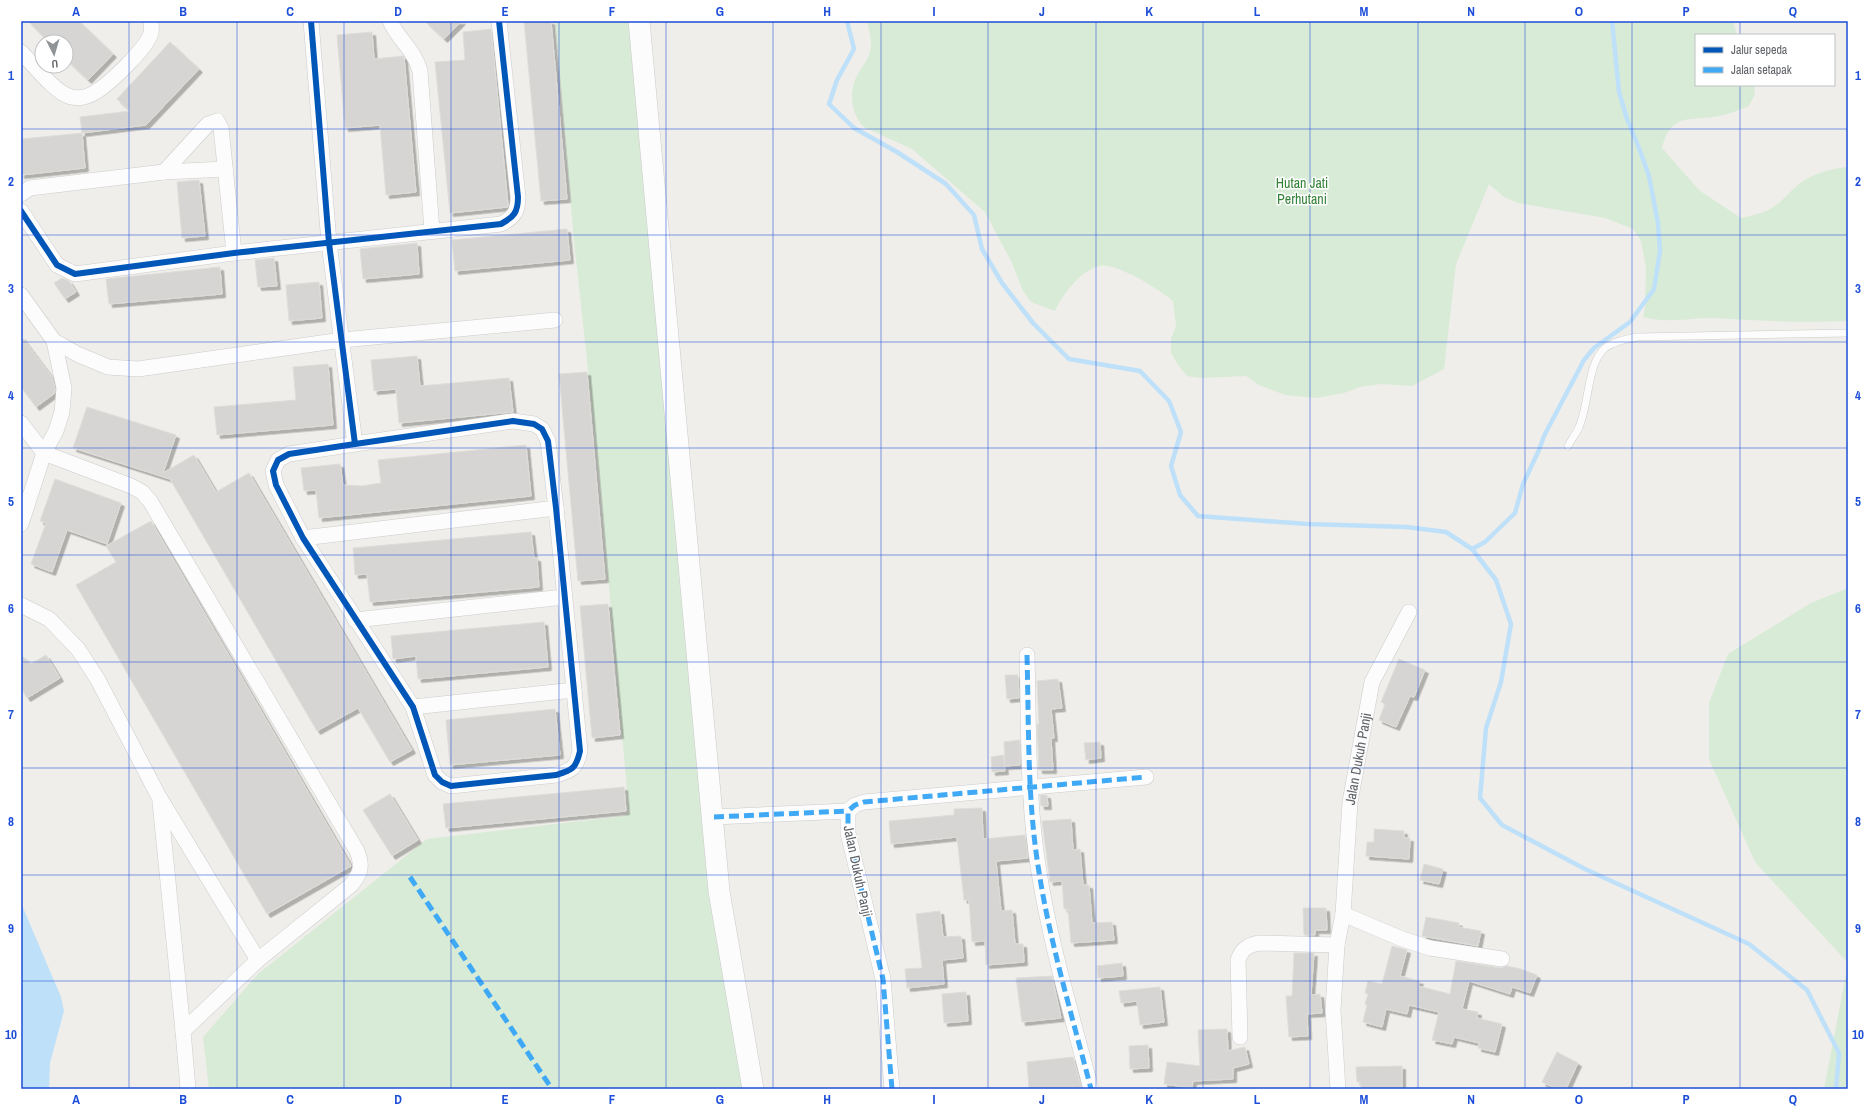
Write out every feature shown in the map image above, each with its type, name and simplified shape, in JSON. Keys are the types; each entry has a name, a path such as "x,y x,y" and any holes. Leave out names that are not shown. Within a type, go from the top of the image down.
{"main road":[{"path":"639,21 675,421 714,817 719,891 753,1089"}],"street":[{"path":"21,52 58,91 70,97 84,97 98,91 144,47 151,33 151,21"},
{"path":"310,21 329,243 355,444"},
{"path":"390,21 396,33 416,58 420,71 432,231"},
{"path":"21,211 57,265 75,274 234,253 501,224 513,218 518,208 499,21"},
{"path":"164,172 208,124 217,121 221,128 234,253"},
{"path":"21,194 30,188 164,172 225,168"},
{"path":"21,295 54,341 64,388 62,412 56,431 44,453 21,519"},
{"path":"54,341 77,354 108,367 138,369 342,340 555,320"},
{"path":"513,421 534,424 542,429 548,441 556,508 580,751 577,762 571,770 548,776 451,786 442,782 435,775 413,707 355,620 304,538 276,485 273,471 278,460 290,454 355,444 513,421"},
{"path":"21,423 44,453 131,486 142,492 150,500 357,851 361,868 358,877 350,886 258,960 183,1032"},
{"path":"304,538 556,508"},
{"path":"355,620 564,597"},
{"path":"21,605 49,619 78,649 98,680 160,797 258,960"},
{"name":"Jalan Dukuh Panji","path":"1338,1089 1333,1010 1337,945 1343,914 1350,802 1372,682 1409,612"},
{"path":"1027,655 1030,787 1039,872 1057,958 1091,1089"},
{"path":"413,707 574,690"},
{"name":"Jalan Dukuh Panji","path":"892,1089 883,979 848,833 848,811 855,805 864,802 1146,777"},
{"path":"160,797 188,1089"},
{"path":"714,817 848,811"},
{"path":"1343,914 1402,939 1430,948 1502,959"},
{"path":"1240,1037 1238,960 1241,952 1248,946 1258,943 1337,945"}],"lane":[{"path":"1568,446 1579,427 1594,366 1599,354 1605,348 1619,341 1637,337 1848,333"}],"green space":[{"path":"555,21 630,21 743,1089 209,1089 203,1037 258,974 427,839 624,816 629,813 597,452 574,241"},
{"name":"Hutan Jati Perhutani","path":"867,21 1733,21 1737,34 1695,34 1695,86 1754,86 1755,94 1749,106 1723,115 1709,118 1683,120 1676,123 1666,136 1662,148 1700,191 1741,218 1762,213 1773,208 1804,180 1816,174 1848,167 1848,321 1815,322 1716,318 1662,320 1643,317 1645,307 1646,268 1641,241 1633,229 1605,218 1518,203 1504,197 1489,184 1456,264 1444,369 1412,386 1381,384 1360,387 1344,393 1316,398 1285,395 1259,385 1246,376 1202,378 1187,376 1171,353 1171,339 1176,326 1173,301 1167,296 1126,272 1107,266 1099,266 1085,273 1072,284 1055,311 1031,302 1023,291 1012,263 985,212 912,149 864,127 854,111 852,92 855,80 870,52 870,36"},
{"path":"1848,588 1848,963 1755,862 1709,759 1709,703 1728,654 1811,603"},
{"path":"1848,964 1848,1089 1824,1089"}],"water":[{"path":"21,903 61,997 64,1011 50,1063 49,1089 21,1089"}],"building":[{"path":"28,21 79,21 113,54 88,80 74,67 74,34 41,34"},
{"path":"425,21 462,21 444,39"},
{"path":"524,21 551,21 567,199 541,201"},
{"path":"491,29 508,207 450,213 435,62 465,60 463,32"},
{"path":"372,32 374,59 404,57 416,192 386,195 380,125 345,128 337,35"},
{"path":"170,42 199,69 146,125 82,133 80,117 130,111 117,99"},
{"path":"82,133 85,168 21,175 21,139"},
{"path":"199,180 205,236 182,238 177,182"},
{"path":"567,229 570,260 455,271 452,240"},
{"path":"417,243 419,274 363,279 360,249"},
{"path":"274,258 277,286 258,287 255,260"},
{"path":"220,267 222,294 109,304 106,279"},
{"path":"62,278 69,281 76,292 65,299 54,283"},
{"path":"319,282 322,318 289,321 286,285"},
{"path":"21,336 52,377 55,389 55,393 36,407 21,387"},
{"path":"417,356 420,386 509,378 513,412 399,423 396,389 374,391 371,360"},
{"path":"328,364 333,425 217,435 214,407 296,400 293,367"},
{"path":"587,372 605,579 578,581 559,374"},
{"path":"87,407 176,435 163,473 194,455 216,492 249,473 412,750 390,762 358,708 317,731 170,479 73,448"},
{"path":"526,445 531,496 319,518 316,490 304,491 301,468 340,464 343,485 362,486 381,483 378,460"},
{"path":"55,479 121,503 107,544 67,530 52,572 31,564 46,523 40,521"},
{"path":"151,521 351,866 267,914 76,585 116,562 106,546"},
{"path":"531,532 534,558 537,558 539,587 370,602 367,574 355,575 353,548"},
{"path":"608,604 620,735 592,738 580,606"},
{"path":"544,622 548,667 418,679 416,656 393,659 391,636"},
{"path":"21,655 31,664 46,655 60,678 27,698 21,688"},
{"path":"1399,659 1425,670 1414,697 1410,696 1396,727 1379,720 1385,704 1381,702"},
{"path":"1005,675 1018,675 1019,698 1007,699"},
{"path":"1058,679 1062,708 1051,709 1054,738 1051,738 1053,770 1039,770 1037,681"},
{"path":"555,709 560,755 450,765 446,720"},
{"path":"1020,740 1020,765 1005,766 1004,742"},
{"path":"1100,742 1101,758 1086,760 1084,743"},
{"path":"1003,755 1005,771 992,772 991,757"},
{"path":"624,787 626,811 446,828 443,804"},
{"path":"390,794 418,840 392,856 363,810"},
{"path":"1040,795 1047,795 1048,806 1041,806"},
{"path":"982,808 983,839 1025,835 1028,858 996,861 1001,911 1012,910 1015,944 1023,944 1024,962 986,965 985,941 972,942 969,900 964,900 957,837 891,844 889,821 954,815 954,809"},
{"path":"1071,819 1073,850 1080,849 1083,885 1089,885 1092,923 1112,922 1114,940 1071,943 1068,909 1064,909 1062,881 1050,882 1042,821"},
{"path":"1374,829 1404,831 1404,838 1410,838 1409,859 1366,856 1367,842 1374,842"},
{"path":"1424,864 1443,869 1439,884 1420,880"},
{"path":"1303,908 1326,908 1327,930 1315,930 1315,935 1304,935"},
{"path":"940,911 943,937 961,936 963,958 942,960 944,984 907,988 905,969 922,968 916,914"},
{"path":"1426,917 1459,923 1458,927 1481,931 1478,946 1422,936"},
{"path":"1392,946 1407,950 1400,976 1420,981 1418,986 1450,994 1456,961 1501,968 1507,966 1537,975 1530,993 1512,987 1510,994 1469,981 1462,1009 1478,1012 1477,1018 1502,1024 1495,1052 1478,1048 1479,1043 1454,1037 1452,1044 1432,1040 1439,1012 1409,1005 1407,1014 1386,1009 1382,1027 1363,1022 1367,1005 1365,1004 1368,994 1365,993 1368,981 1382,984"},
{"path":"1294,953 1314,953 1311,995 1320,994 1322,1013 1307,1014 1308,1036 1289,1037 1286,996 1292,996"},
{"path":"1122,963 1123,976 1098,978 1097,966"},
{"path":"1052,976 1061,1018 1022,1022 1016,978"},
{"path":"1160,987 1164,1022 1140,1025 1137,1001 1121,1003 1119,991"},
{"path":"966,992 968,1021 944,1023 942,994"},
{"path":"1227,1029 1228,1051 1245,1047 1249,1064 1233,1068 1233,1079 1193,1081 1192,1088 1164,1084 1167,1062 1200,1066 1198,1030"},
{"path":"1148,1045 1149,1068 1130,1069 1129,1046"},
{"path":"1557,1052 1578,1063 1566,1089 1557,1089 1542,1082"},
{"path":"1073,1057 1082,1089 1029,1089 1027,1062"},
{"path":"1402,1066 1402,1089 1361,1089 1361,1082 1357,1082 1356,1067"}],"waterway":[{"path":"847,21 854,49 837,80 829,104 854,128 897,152 946,184 974,215 982,249 1002,283 1033,323 1069,359 1140,371 1169,401 1181,432 1171,466 1180,495 1198,516 1308,524 1406,527 1446,532 1472,549 1496,580 1511,624 1501,682 1486,728 1480,798 1502,825 1585,869 1749,944 1807,990 1839,1053 1836,1089"},
{"path":"1472,549 1485,542 1515,513 1523,484 1544,436 1584,360 1594,348 1630,322 1654,289 1660,251 1658,223 1649,176 1627,119 1619,92 1612,21"}],"marked path":[{"path":"1027,655 1030,791 1035,845 1049,926 1091,1089"},
{"path":"892,1089 883,979 848,833 848,811 855,805 864,802 1146,777"},
{"path":"714,817 848,811"},
{"path":"410,877 552,1089"}],"cycle path":[{"path":"311,21 329,243 355,444 513,421 534,424 542,429 548,441 556,508 580,751 577,762 570,770 556,775 451,786 442,782 435,775 413,707 303,538 276,485 273,471 278,460 289,454 355,444"},
{"path":"21,211 57,265 75,274 234,253 501,224 514,214 517,207 518,197 499,21"}]}
